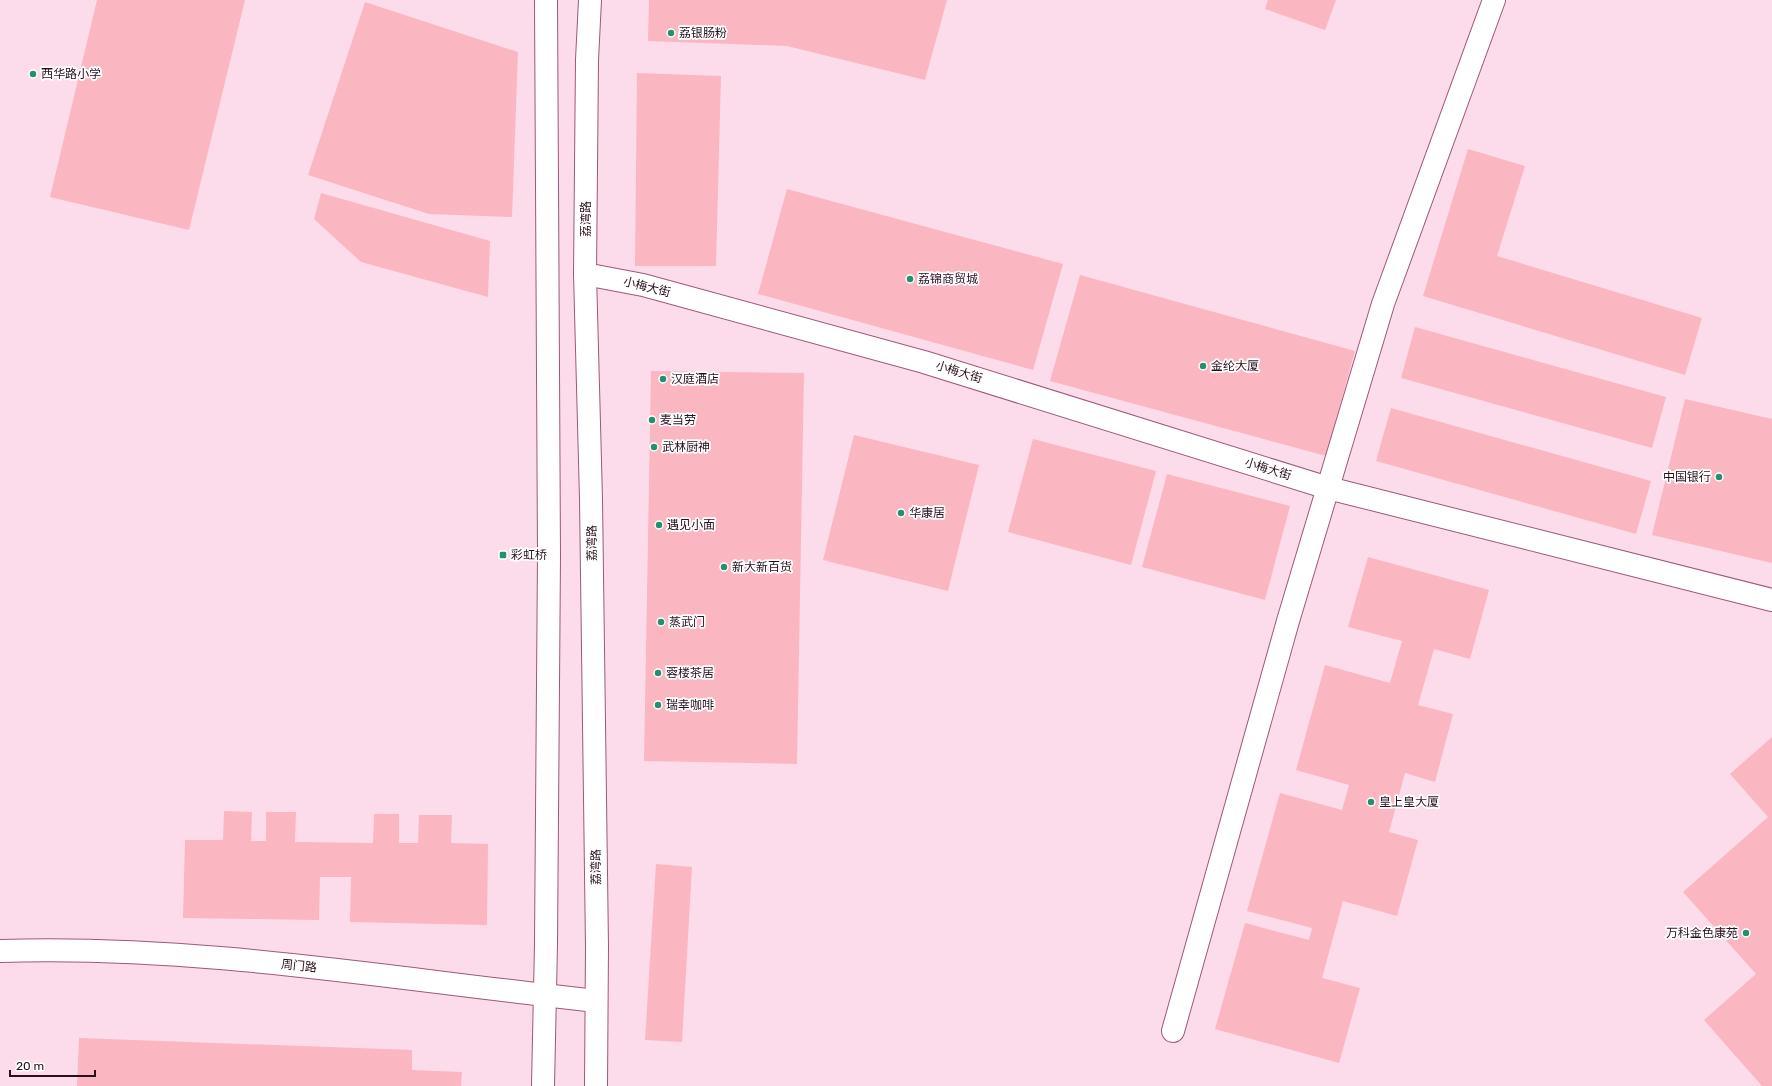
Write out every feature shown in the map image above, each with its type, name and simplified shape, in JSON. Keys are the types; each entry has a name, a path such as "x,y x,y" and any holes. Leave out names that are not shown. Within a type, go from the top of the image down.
{"street":[{"path":"543,1086 546,936 549,563 546,0"},
{"name":"荔湾路","path":"590,0 587,60 585,274 592,531 597,947 596,1086"},
{"path":"1173,1031 1288,621 1383,304 1494,0"},
{"name":"小梅大街","path":"585,274 643,285 924,362 1328,488 1772,600"},
{"name":"周门路","path":"0,951 42,950 206,957 596,1001"}],"building":[{"path":"97,0 245,0 189,230 50,197"},
{"path":"649,0 947,0 925,80 787,46 648,41"},
{"path":"1268,0 1336,0 1325,30 1265,9"},
{"path":"365,2 518,52 512,217 429,214 308,175"},
{"path":"637,73 721,76 716,266 635,266"},
{"path":"1468,149 1525,166 1497,256 1702,318 1685,375 1423,296"},
{"name":"荔锦商贸城","path":"787,189 1063,264 1033,370 758,294"},
{"path":"321,193 490,241 488,297 361,262 314,219"},
{"name":"金纶大厦","path":"1080,275 1355,351 1326,456 1050,381"},
{"path":"1415,327 1666,397 1652,448 1401,378"},
{"name":"新大新百货","path":"651,371 804,373 797,764 644,761"},
{"name":"中国银行","path":"1685,399 1772,419 1772,563 1652,535"},
{"path":"1391,408 1651,481 1636,534 1376,461"},
{"name":"华康居","path":"854,435 979,465 948,591 823,560"},
{"path":"1033,439 1156,471 1131,565 1008,532"},
{"path":"1167,474 1290,506 1265,600 1142,567"},
{"name":"皇上皇大厦","path":"1368,557 1489,590 1470,659 1434,649 1418,705 1453,714 1435,782 1405,773 1389,832 1418,840 1397,916 1343,901 1322,978 1360,988 1339,1063 1215,1029 1245,923 1309,940 1312,928 1247,911 1280,793 1342,810 1349,785 1296,770 1325,665 1390,683 1402,641 1348,627"},
{"name":"万科金色康苑","path":"1772,737 1772,1086 1762,1086 1704,1020 1756,974 1683,892 1768,817 1730,774"},
{"path":"224,811 252,812 251,841 266,841 266,812 296,812 295,842 373,843 374,814 399,814 399,843 418,843 419,815 452,815 451,843 488,844 487,925 350,922 351,877 320,877 319,920 183,918 185,840 223,840"},
{"path":"656,864 692,867 682,1042 645,1040"},
{"path":"79,1038 412,1050 412,1070 462,1072 461,1086 77,1086"}],"place":[{"name":"荔银肠粉","path":"671,33"},
{"name":"西华路小学","path":"33,74"},
{"name":"荔锦商贸城","path":"910,279"},
{"name":"金纶大厦","path":"1203,366"},
{"name":"汉庭酒店","path":"663,379"},
{"name":"麦当劳","path":"652,420"},
{"name":"武林厨神","path":"654,447"},
{"name":"中国银行","path":"1719,477"},
{"name":"华康居","path":"901,513"},
{"name":"遇见小面","path":"659,525"},
{"name":"彩虹桥","path":"503,555"},
{"name":"新大新百货","path":"724,567"},
{"name":"蒸武门","path":"661,622"},
{"name":"蓉楼茶居","path":"658,673"},
{"name":"瑞幸咖啡","path":"658,705"},
{"name":"皇上皇大厦","path":"1371,802"},
{"name":"万科金色康苑","path":"1746,933"}]}
